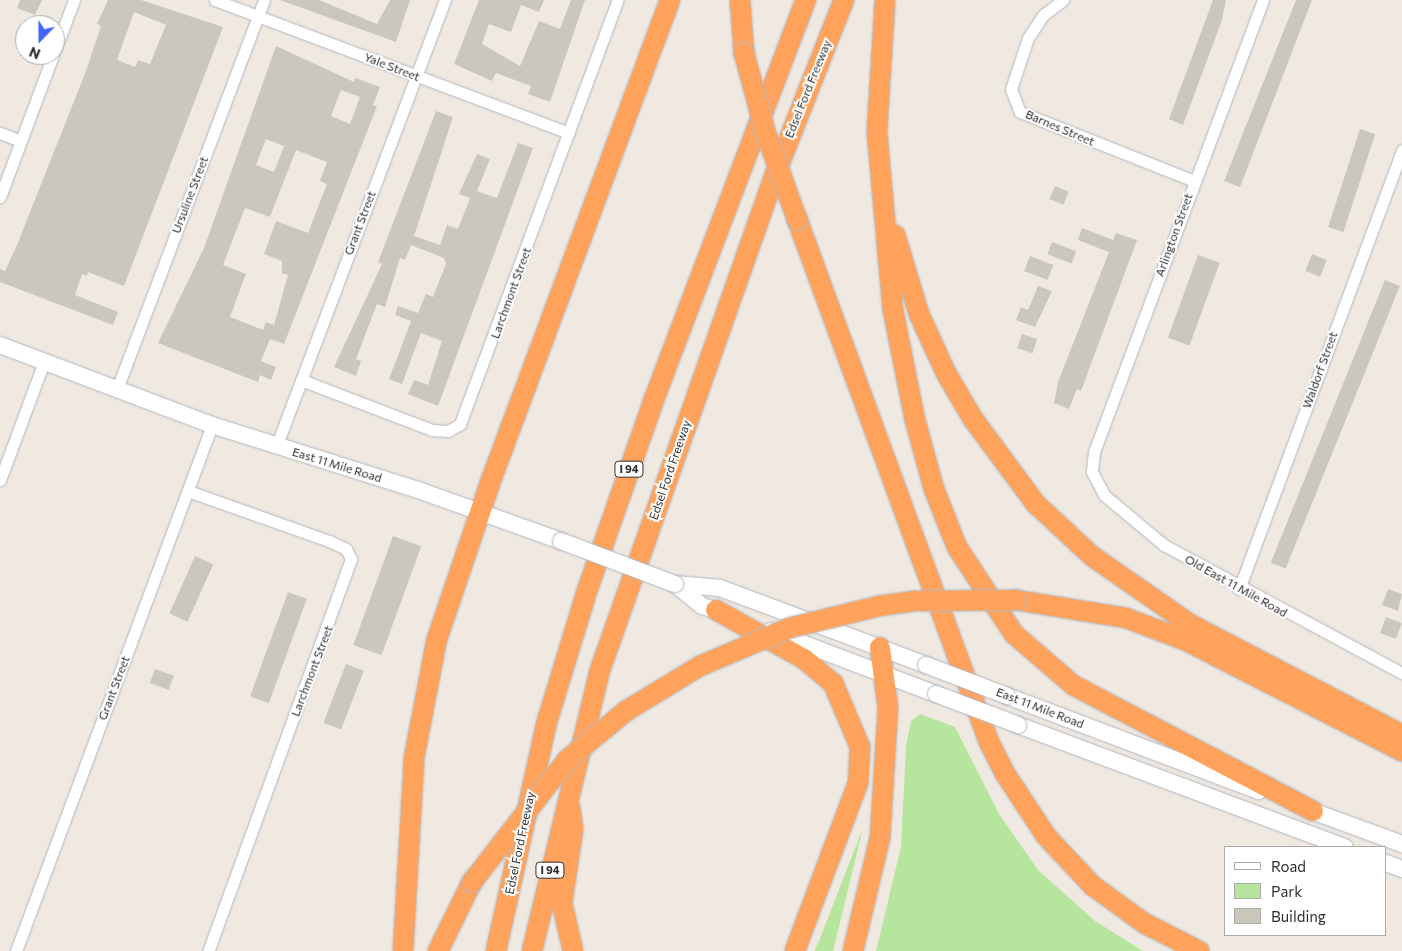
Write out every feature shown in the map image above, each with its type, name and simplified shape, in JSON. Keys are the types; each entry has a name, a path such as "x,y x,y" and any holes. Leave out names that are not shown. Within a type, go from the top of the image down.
{"highway":[{"path":"403,951 414,758 424,694 437,639 670,0"},
{"path":"740,0 744,53 765,131 989,742 1006,775 1046,836 1093,886 1144,923 1199,951"},
{"name":"Edsel Ford Freeway","path":"496,951 546,725 594,569 806,0"},
{"name":"Edsel Ford Freeway","path":"532,951 568,789 599,673 694,399 773,180 844,0"},
{"path":"885,0 877,79 879,154 893,310 915,420 934,489 957,547 996,612 1034,654 1073,685 1313,811"},
{"path":"879,154 896,242 919,314 973,419 1036,504 1092,556 1190,624 1402,735"},
{"path":"438,951 472,882 566,760 626,711 700,666 789,628 879,606 914,600 1016,600 1126,618 1187,641 1402,751"},
{"path":"716,610 804,659 833,683 860,747 858,783 795,951"},
{"path":"853,951 880,838 888,708 880,648"},
{"path":"568,789 573,829 562,903 573,951"}],"main road":[{"name":"East 11 Mile Road","path":"0,345 212,425 482,512 675,584 720,588 1402,844"},
{"name":"East 11 Mile Road","path":"675,584 702,606 1342,846"},
{"path":"1387,863 1402,869"}],"street":[{"path":"65,24 74,0"},
{"name":"Yale Street","path":"215,0 569,134"},
{"name":"Ursuline Street","path":"117,390 264,0"},
{"name":"Grant Street","path":"276,447 445,0"},
{"name":"Larchmont Street","path":"301,380 432,430 448,431 460,424 618,0"},
{"name":"Barnes Street","path":"1063,0 1043,15 1028,38 1011,88 1020,112 1194,181"},
{"name":"Arlington Street","path":"1092,472 1094,452 1263,0"},
{"path":"0,197 49,65"},
{"path":"0,133 21,141"},
{"name":"Waldorf Street","path":"1239,589 1402,150"},
{"path":"0,480 44,362"},
{"name":"Grant Street","path":"16,951 212,425"},
{"name":"Old East 11 Mile Road","path":"1092,472 1104,495 1147,533 1239,589 1402,673"},
{"name":"Larchmont Street","path":"188,491 329,541 346,549 351,559 208,951"}],"green space":[{"path":"920,714 955,727 999,814 1038,870 1095,921 1143,951 876,951 901,847 906,746 911,721"},
{"path":"863,828 833,951 814,951 819,941"}],"building":[{"path":"20,0 42,0 35,15 17,8"},
{"path":"108,0 141,0 223,27 124,286 88,272 87,276 82,274 75,295 118,312 113,325 0,282 0,269 5,271 17,245 86,71 101,26 97,24","holes":["134,12 166,25 150,64 138,60 135,67 117,60"]},
{"path":"280,0 319,0 377,24 390,0 410,0 396,42"},
{"path":"479,0 544,0 539,12 521,5 511,32 489,24 482,44 520,66 539,21 560,29 571,0 585,0 550,102 528,94 531,86 496,73 492,81 454,64"},
{"path":"1213,0 1226,0 1222,20 1183,125 1169,119"},
{"path":"1296,0 1312,0 1240,187 1224,181"},
{"path":"276,46 354,82 355,78 380,87 373,105 377,106 284,344 270,339 261,361 276,367 271,380 260,375 258,382 158,343 204,248","holes":["341,90 360,97 350,124 331,116","266,139 284,146 274,172 256,165","296,150 327,162 320,181 327,184 308,233 276,221 264,254 282,261 282,273 288,275 274,325 266,322 263,330 230,317 246,274 223,265 245,208 270,217"]},
{"path":"436,111 453,117 414,236 440,245 447,225 458,229 470,198 459,194 477,154 490,159 477,191 497,198 518,143 533,148 438,406 408,394 414,380 428,385 442,341 421,333 402,384 389,379 411,321 395,315 398,306 418,313 426,294 433,297 446,264 444,258 411,245 405,260 400,258 385,307 377,304 356,359 361,361 356,376 334,367 382,264 378,262"},
{"path":"1360,129 1375,134 1343,232 1328,227"},
{"path":"1055,186 1069,192 1063,205 1050,199"},
{"path":"1082,228 1113,240 1116,233 1137,240 1081,391 1077,389 1069,409 1054,403 1058,382 1109,252 1078,240"},
{"path":"1052,242 1076,251 1072,263 1047,254"},
{"path":"1312,254 1327,260 1320,277 1305,271"},
{"path":"1198,255 1220,263 1190,346 1168,338"},
{"path":"1030,256 1053,265 1048,280 1024,271"},
{"path":"1385,280 1400,286 1286,569 1271,563"},
{"path":"1038,286 1052,291 1035,327 1016,320 1021,307 1028,310"},
{"path":"1022,334 1037,339 1033,353 1017,348"},
{"path":"393,536 421,546 382,655 353,645"},
{"path":"195,556 213,564 188,622 169,614"},
{"path":"1388,589 1402,594 1398,611 1382,605"},
{"path":"288,592 307,599 269,703 250,696"},
{"path":"1386,617 1402,623 1396,639 1380,633"},
{"path":"346,664 364,671 341,730 323,723"},
{"path":"155,669 174,676 169,690 150,683"}]}
